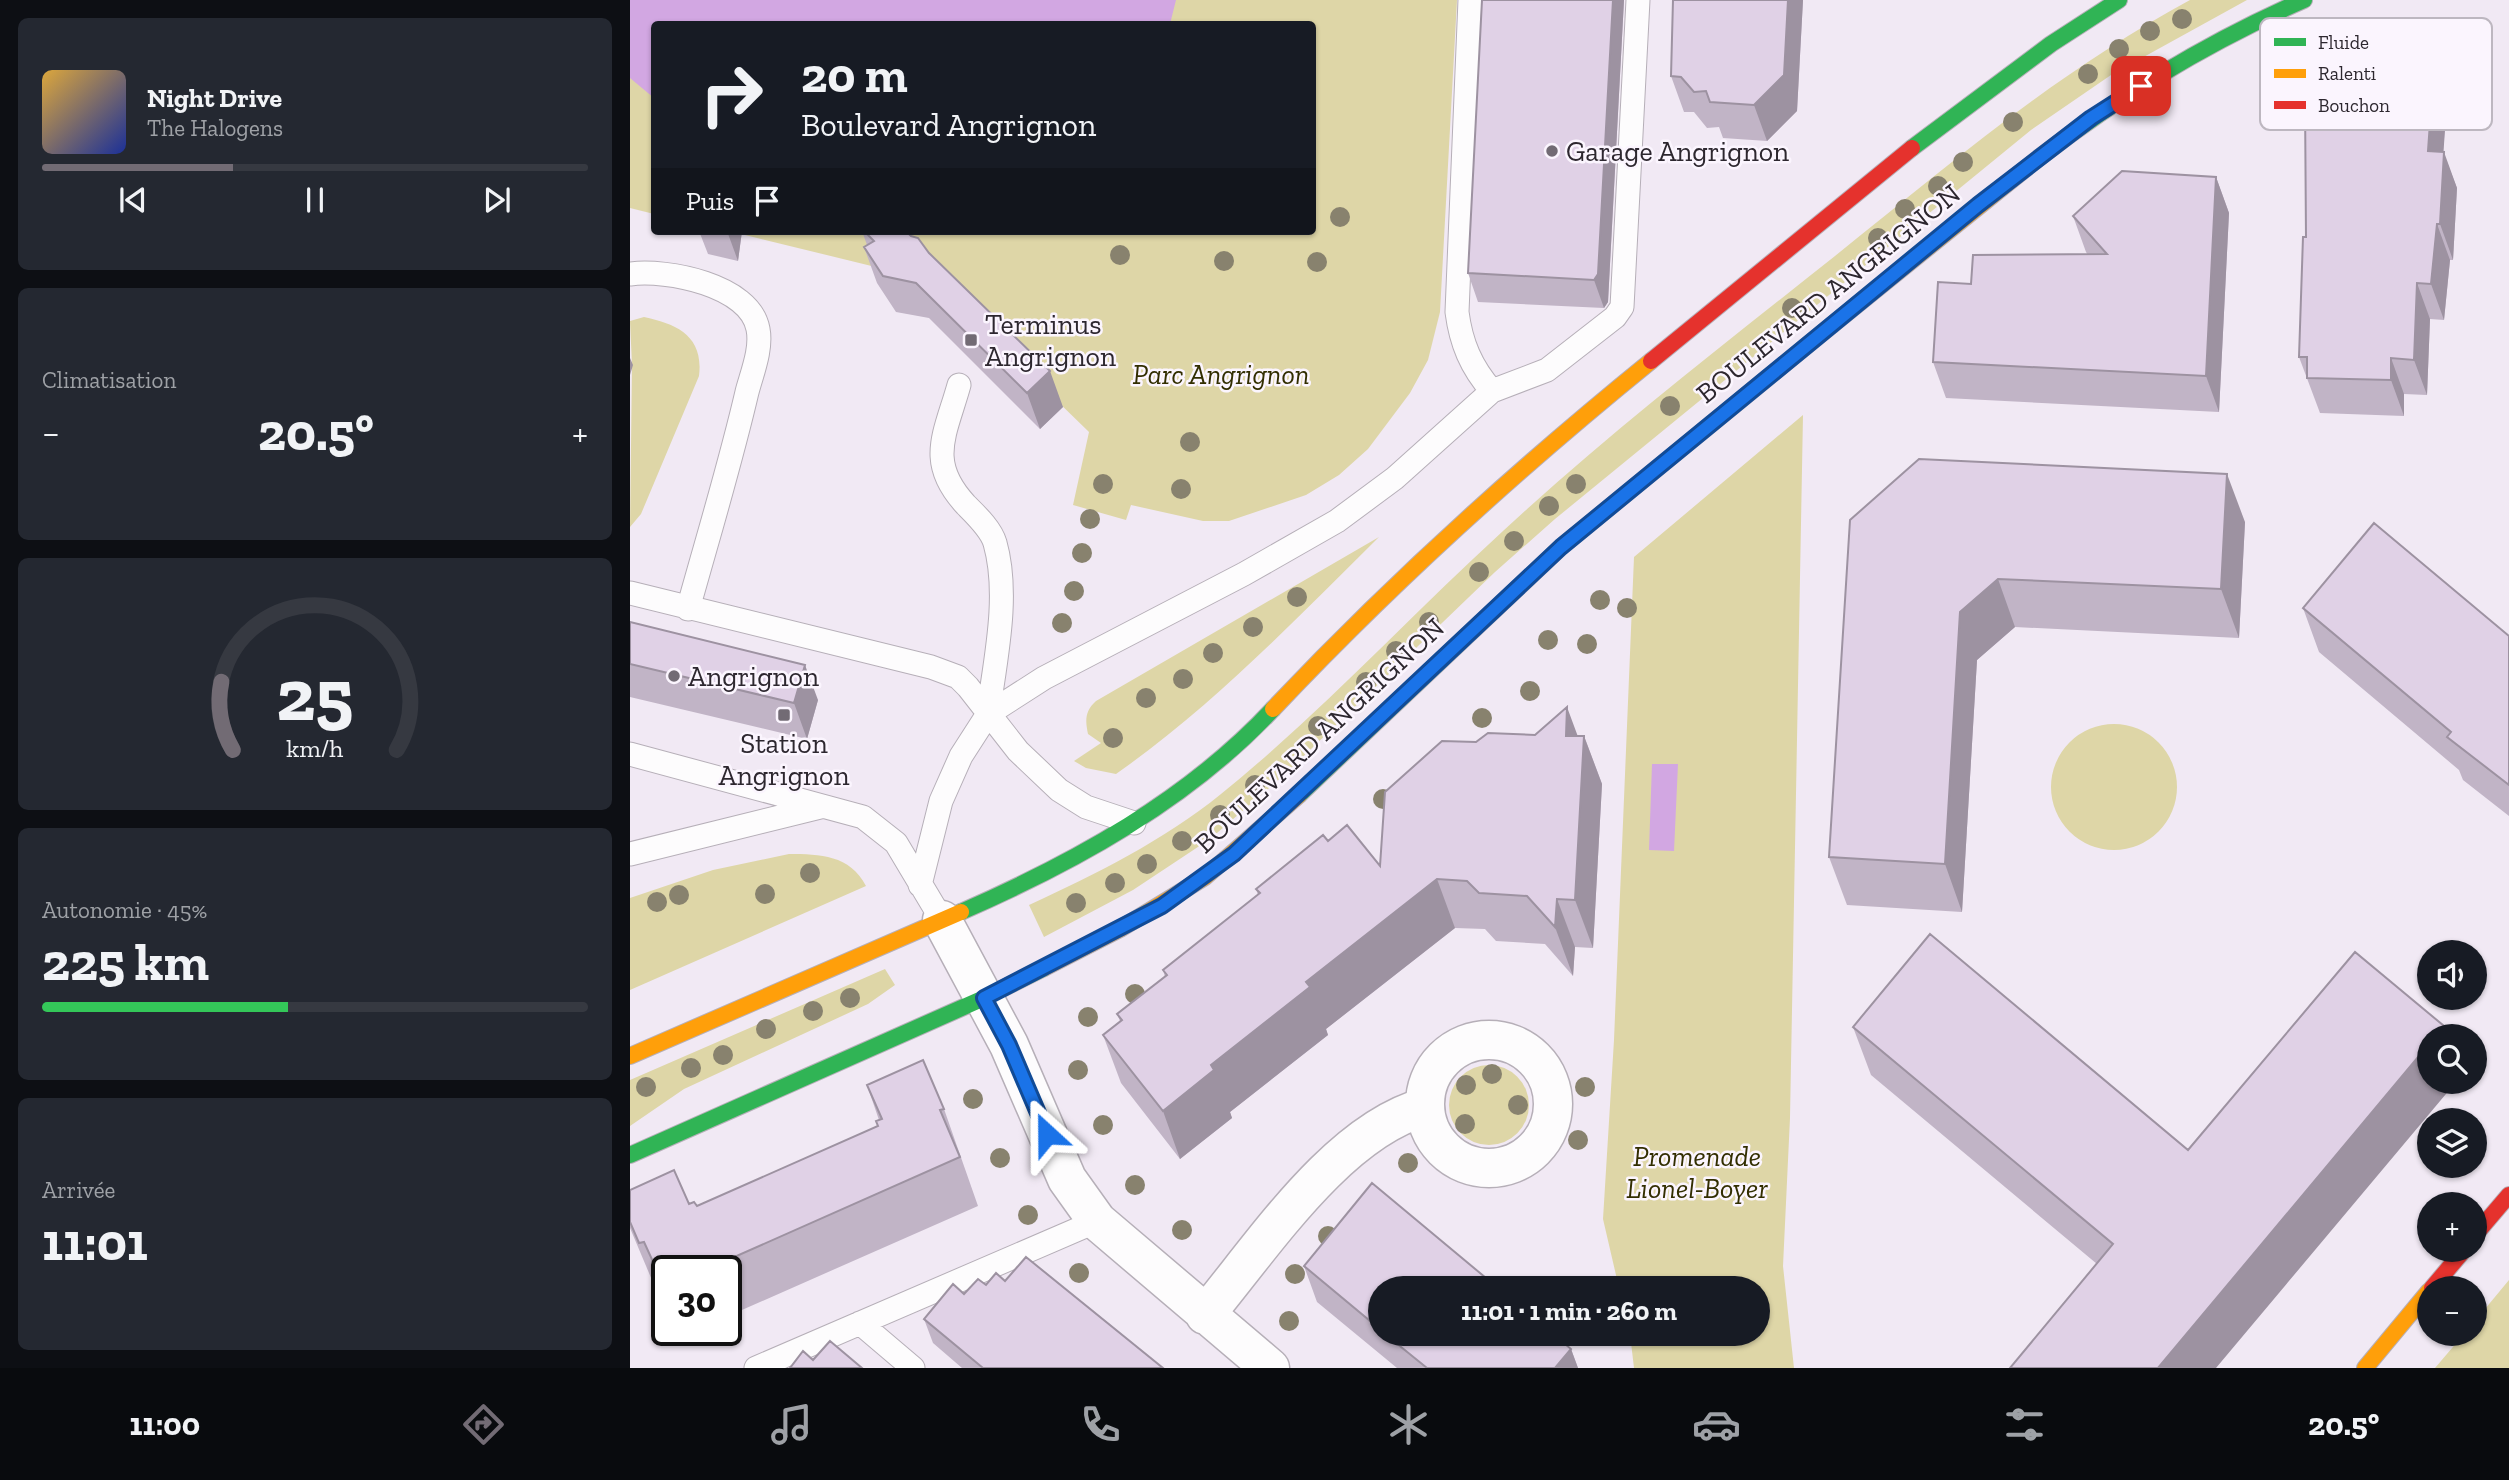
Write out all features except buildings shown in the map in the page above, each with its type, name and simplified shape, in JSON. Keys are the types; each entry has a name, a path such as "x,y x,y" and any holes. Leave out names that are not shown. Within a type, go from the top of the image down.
{"main road":[{"name":"BOULEVARD ANGRIGNON","path":"630,1056 942,920 1082,853 1134,823 1235,748 1329,650 1542,449 1962,108 2051,44 2119,0"},
{"name":"BOULEVARD ANGRIGNON","path":"2263,18 2304,0"},
{"name":"BOULEVARD ANGRIGNON","path":"630,1155 984,998 1141,918 1225,862 1561,547 1978,205 2091,118 2141,86 2260,19"},
{"path":"2487,1221 2509,1195"},
{"path":"2442,1276 2454,1262"},
{"path":"2365,1368 2417,1306"}],"street":[{"path":"942,920 1009,1045 1067,1179 1097,1222 1270,1368"},
{"path":"1205,1315 1325,1173 1387,1121 1425,1107"}],"lane":[{"path":"1470,0 1457,312 1460,337 1469,360 1492,391"},
{"path":"920,885 941,801 961,756 988,714 1044,678 1244,575 1338,521 1395,478 1492,391 1547,370 1615,317 1622,307 1638,0"},
{"path":"630,274 694,280 718,287 745,306 758,328 758,346 745,402 688,609"},
{"path":"959,386 942,447 943,473 954,491 988,530 998,558 999,604 988,714"},
{"path":"630,593 944,671 968,687 1018,751 1059,790 1086,807 1134,823"},
{"path":"630,754 821,807 844,810 877,825 902,851 942,920"},
{"path":"630,855 821,807"},
{"path":"756,1368 1097,1222"},
{"path":"860,1323 913,1368"}],"green space":[{"name":"Parc Angrignon","path":"630,0 1457,0 1440,312 1428,360 1410,393 1368,449 1339,475 1306,495 1229,521 1203,521 1131,505 1126,520 1073,505 1089,432 942,289 896,272 745,235 1316,235 1316,21 651,21 651,213 630,208"},
{"path":"2190,0 2247,0 2111,75 2031,130 1555,519 1495,572 1284,775 1210,839 1133,890 1044,937 1029,905 1104,869 1152,842 1221,794 1294,731 1503,531 1667,390 2006,120 2094,58"},
{"path":"644,317 677,328 686,334 697,351 699,376 641,514 630,527 630,321"},
{"name":"Promenade Lionel-Boyer","path":"1803,415 1790,1118 1783,1266 1794,1368 1634,1368 1631,1346 1770,1346 1770,1276 1616,1276 1603,1219 1614,1040 1634,557"},
{"path":"1379,537 1220,691 1152,748 1116,774 1086,768 1074,761 1101,743 1088,734 1086,724 1088,712 1096,701"},
{"path":"2114,724 2138,728 2159,742 2173,763 2177,787 2173,811 2159,832 2138,846 2114,850 2090,846 2069,832 2055,811 2051,787 2055,763 2069,742 2090,728"},
{"path":"789,854 823,856 843,862 852,868 866,886 630,990 630,898 713,870"},
{"path":"885,969 895,985 868,1004 684,1089 630,1126 630,1080"},
{"path":"1489,1065 1504,1068 1517,1077 1526,1090 1529,1105 1526,1120 1517,1133 1504,1142 1489,1145 1474,1142 1461,1133 1452,1120 1449,1105 1452,1090 1461,1077 1474,1068"},
{"path":"2509,1280 2509,1368 2435,1368 2454,1346 2487,1346 2487,1307"}],"shaded area":[{"path":"630,0 1176,0 1171,21 651,21 651,96 630,78"},
{"path":"1652,764 1678,764 1674,851 1649,850"}],"traffic: fast":[{"path":"1912,148 2051,44 2119,0"},
{"path":"2265,18 2304,0"},
{"path":"2040,157 2134,91 2201,51 2260,20"},
{"path":"1299,795 1561,547 1832,325"},
{"path":"961,912 1046,872 1128,826 1204,772 1240,742 1273,709"},
{"path":"630,1155 984,998 1044,968"}],"traffic: slow":[{"path":"1832,325 2040,157"},
{"path":"1273,709 1409,572 1552,443 1651,361"},
{"path":"1044,968 1120,929 1205,877 1299,795"},
{"path":"630,1056 961,912"},
{"path":"2365,1368 2417,1305"}],"traffic: jam":[{"path":"1651,361 1912,148"},
{"path":"2487,1221 2509,1195"},
{"path":"2442,1276 2454,1262"}],"place":[{"name":"Garage Angrignon","path":"1552,151"},
{"name":"Terminus Angrignon","path":"971,340"},
{"name":"Angrignon","path":"674,676"},
{"name":"Station Angrignon","path":"784,715"}],"route":[{"path":"1047,1134 1009,1045 984,998 1120,929 1162,906 1205,877 1265,827 1561,547 1705,426 1978,205 2091,118 2141,86"}]}
